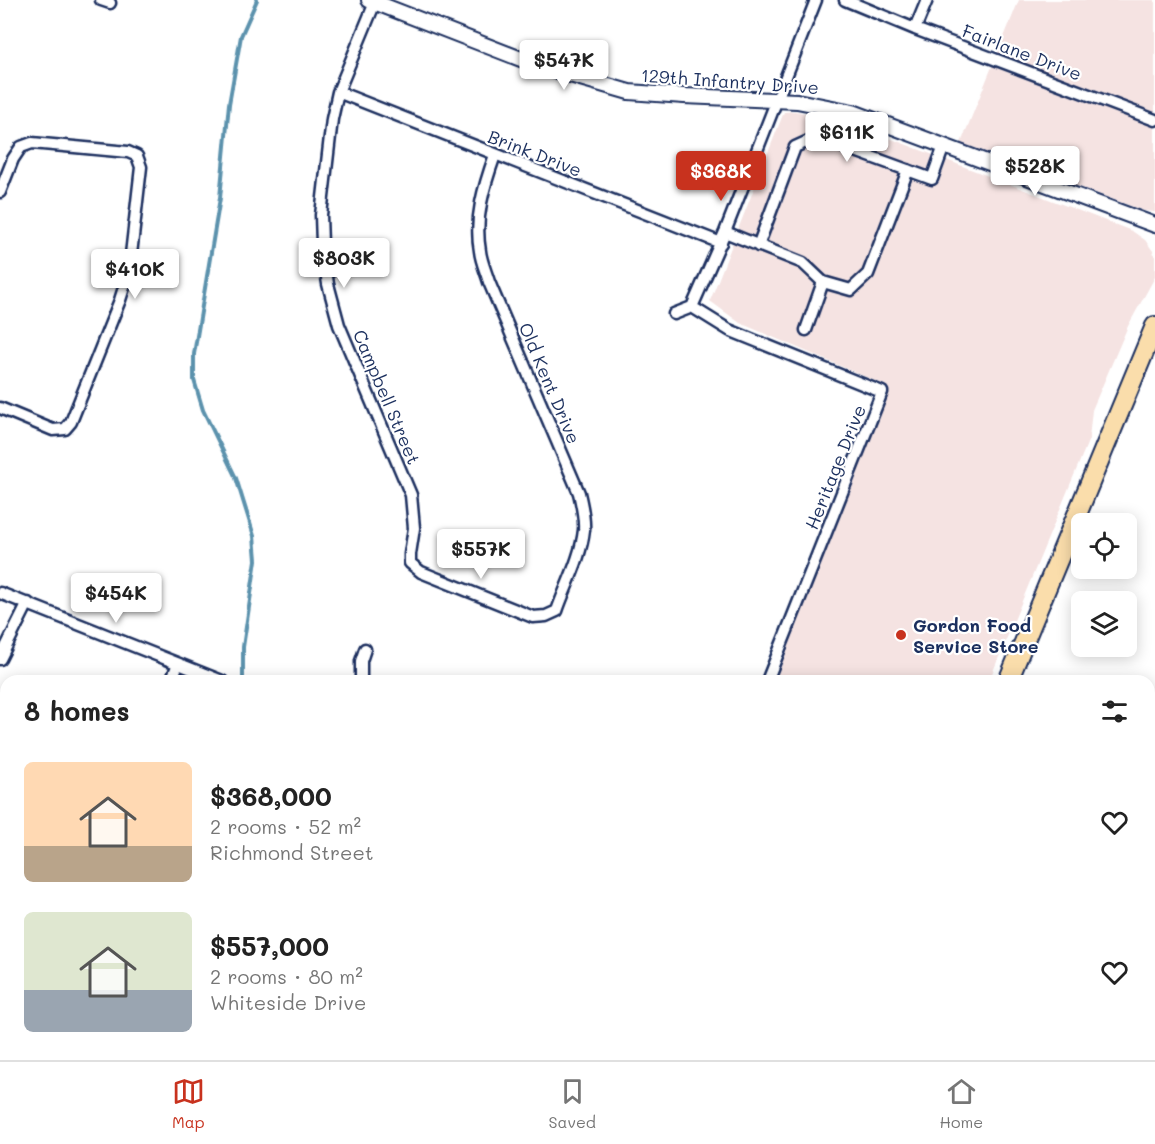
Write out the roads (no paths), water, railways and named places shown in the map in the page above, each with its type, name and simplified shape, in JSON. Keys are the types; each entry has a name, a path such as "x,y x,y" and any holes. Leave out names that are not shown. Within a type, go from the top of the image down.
{"main road":[{"path":"1010,675 1155,326"}],"street":[{"path":"674,314 692,307 723,237 816,0"},
{"name":"Fairlane Drive","path":"845,0 1155,120"},
{"path":"915,29 927,0"},
{"name":"129th Infantry Drive","path":"373,1 539,66 629,92 822,104 853,112 1155,225"},
{"name":"Campbell Street","path":"373,1 338,92 332,119 321,215 322,244 328,284 339,326 411,495 414,528 410,563 422,572 533,617 546,616"},
{"name":"Brink Drive","path":"338,92 495,155 723,237 758,246 803,263 823,282"},
{"path":"758,246 795,147 817,137 932,179 944,146"},
{"path":"0,192 17,153 21,147 32,143 128,152 137,156 141,167 129,272 71,422 65,429 53,430 0,408"},
{"name":"Old Kent Drive","path":"495,155 483,187 478,223 480,252 489,282 579,493 584,513 584,530 580,548 556,611 546,616"},
{"path":"806,330 823,282 851,290 868,274 908,170"},
{"name":"Heritage Drive","path":"692,307 729,330 882,392 769,675"},
{"path":"0,593 206,675"},
{"path":"0,659 27,603"},
{"path":"361,675 361,661 366,649"},
{"path":"173,675 178,664"}],"waterway":[{"path":"243,675 243,647 256,560 254,536 236,478 203,410 194,380 194,354 220,198 229,104 241,36 257,0"}],"place":[{"name":"Gordon Food Service Store","path":"901,635"}]}
